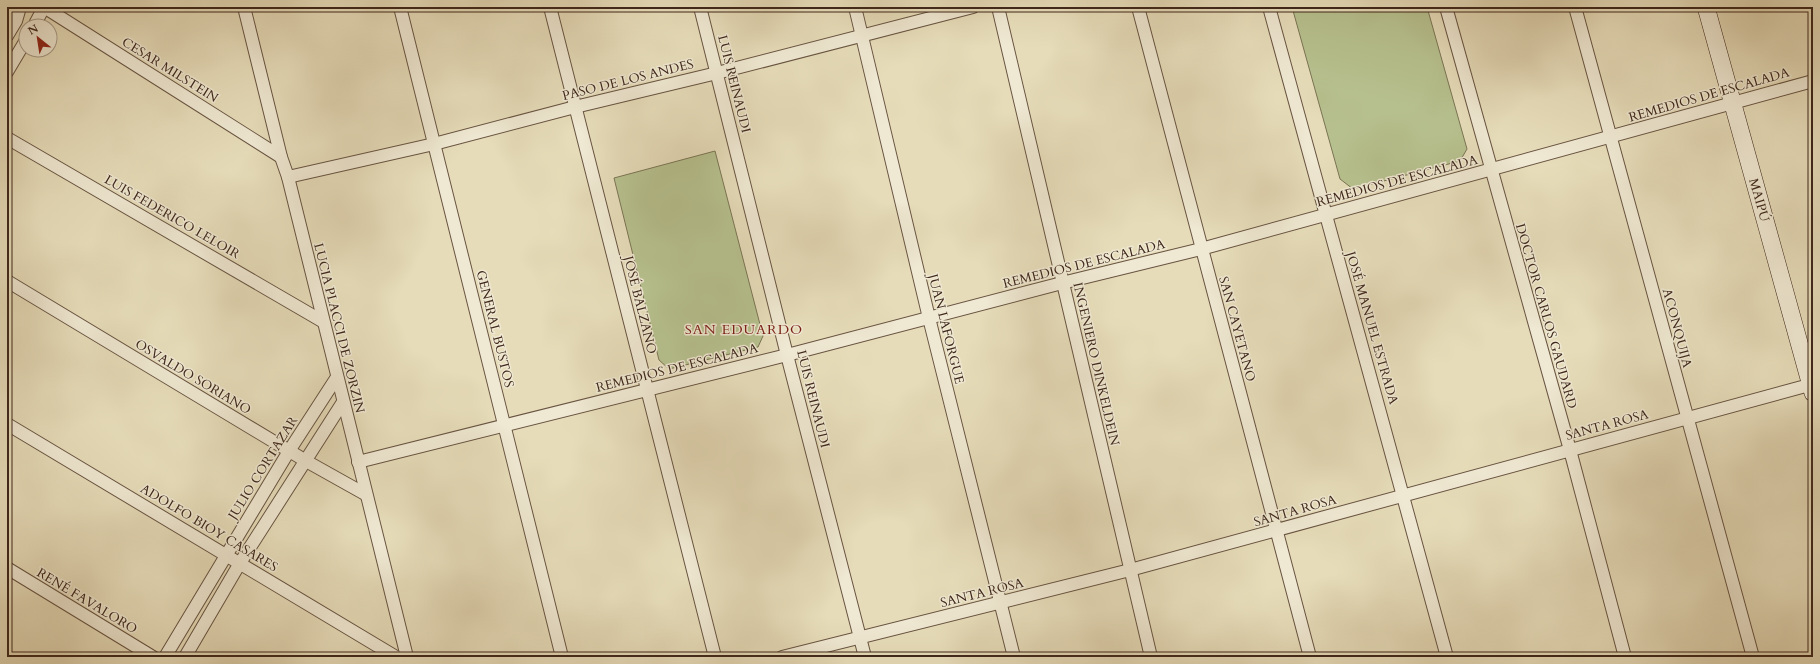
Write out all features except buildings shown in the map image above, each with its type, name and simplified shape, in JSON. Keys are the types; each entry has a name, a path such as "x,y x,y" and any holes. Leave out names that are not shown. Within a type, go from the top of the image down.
{"main road":[{"name":"MAIPÚ","path":"1706,7 1812,387"}],"street":[{"path":"7,36 16,21 20,7"},
{"path":"38,18 44,7"},
{"name":"CESAR MILSTEIN","path":"44,7 281,157"},
{"name":"LUCIA PLACCI DE ZORZIN","path":"244,7 281,157 288,177 322,321 407,657"},
{"name":"GENERAL BUSTOS","path":"400,7 562,657"},
{"name":"JOSÉ BALZANO","path":"550,7 715,657"},
{"name":"LUIS REINAUDI","path":"700,7 787,355 865,657"},
{"name":"JUAN LAFORGUE","path":"855,7 929,318 1014,657"},
{"name":"PASO DE LOS ANDES","path":"288,177 434,144 973,7"},
{"name":"INGENIERO DINKELDEIN","path":"998,7 1151,657"},
{"name":"SAN CAYETANO","path":"1138,7 1200,249 1310,657"},
{"name":"JOSÉ MANUEL ESTRADA","path":"1269,7 1404,495 1447,657"},
{"name":"DOCTOR CARLOS GAUDARD","path":"1446,7 1490,170 1570,450 1625,657"},
{"name":"ACONQUIJA","path":"1575,7 1753,657"},
{"path":"7,72 18,53"},
{"name":"REMEDIOS DE ESCALADA","path":"358,462 505,427 1062,283 1200,249 1813,81"},
{"name":"LUIS FEDERICO LELOIR","path":"7,138 322,321"},
{"name":"OSVALDO SORIANO","path":"7,281 289,451 365,494"},
{"name":"JULIO CORTAZAR","path":"166,657 289,451 337,377"},
{"name":"SANTA ROSA","path":"782,657 1130,570 1688,418 1812,387"},
{"path":"185,657 240,564 343,402"},
{"name":"ADOLFO BIOY CASARES","path":"7,424 396,657"},
{"name":"RENÉ FAVALORO","path":"7,568 153,657"}],"green space":[{"path":"1292,7 1427,7 1467,149 1460,161 1353,189 1340,179"},
{"path":"715,151 763,336 758,347 669,369 659,360 614,178"}],"district":[{"name":"SAN EDUARDO","path":"744,329"}]}
